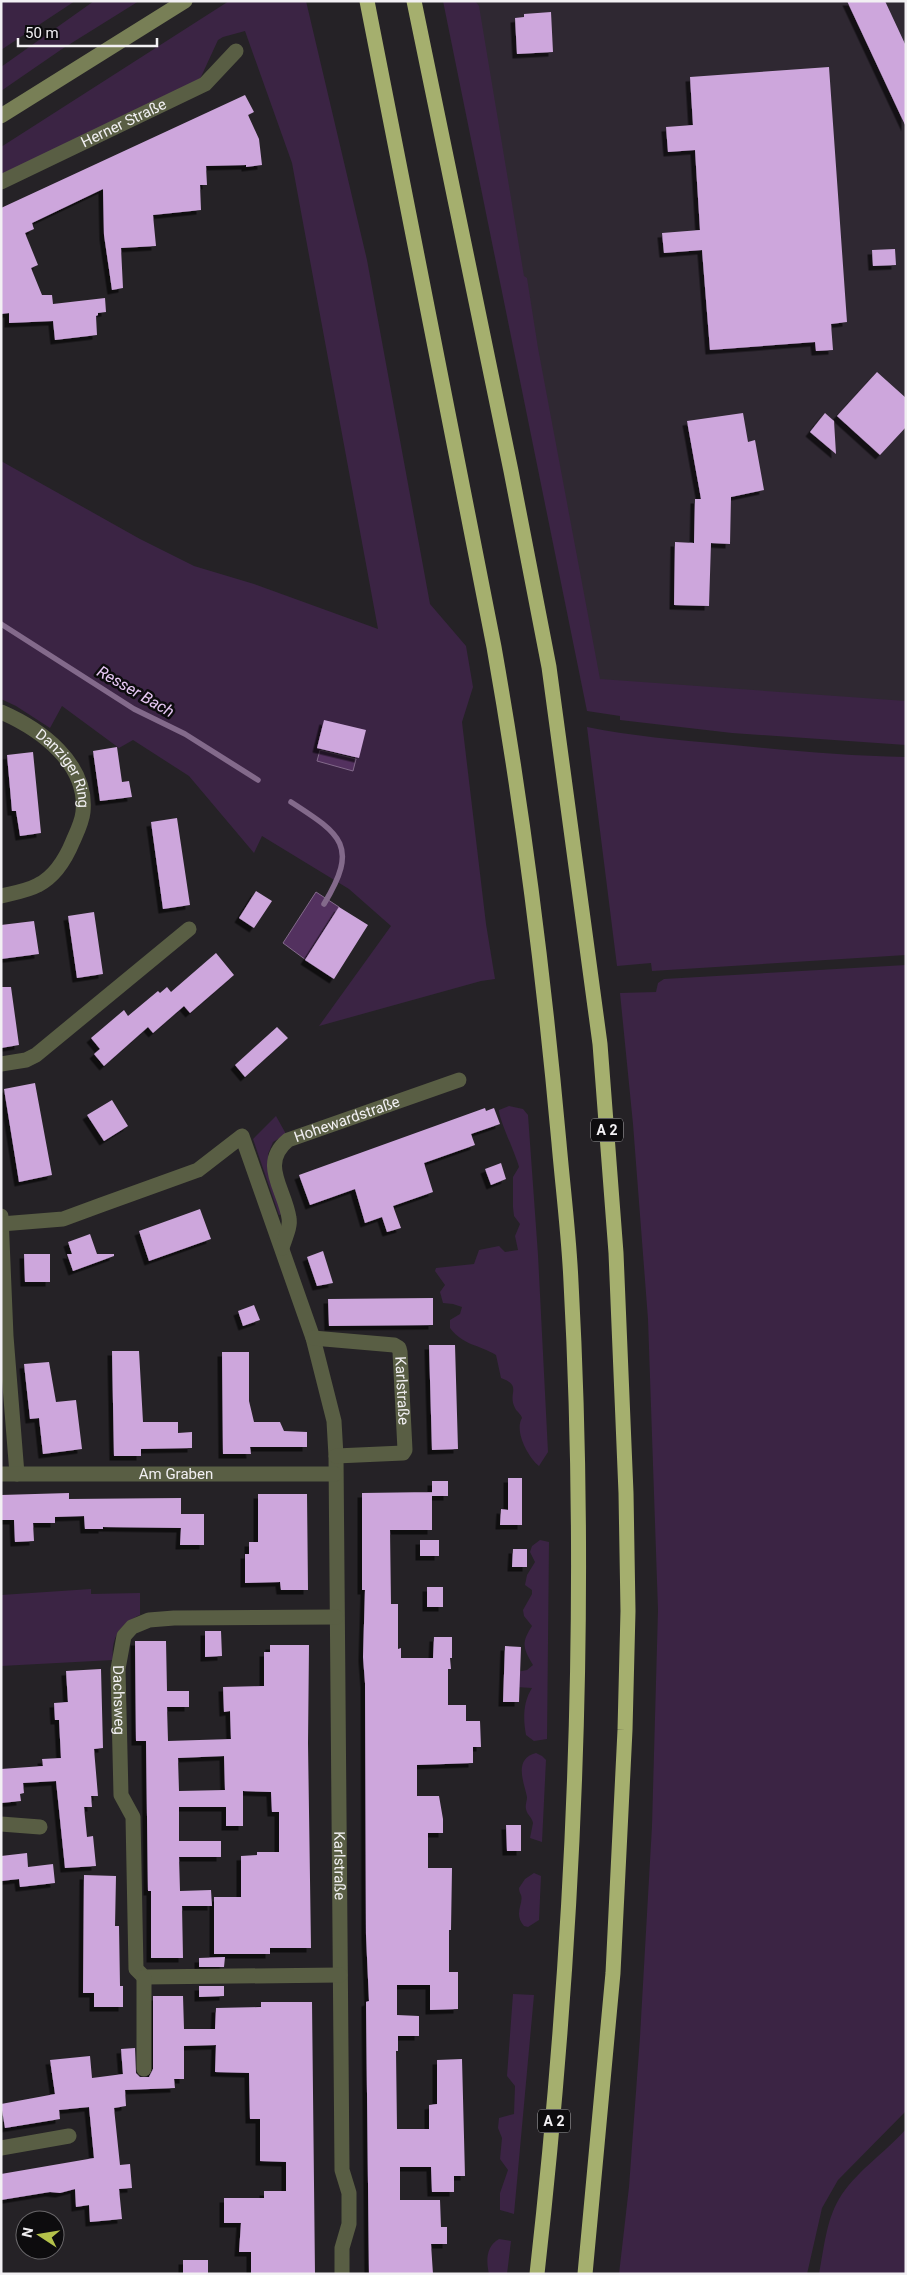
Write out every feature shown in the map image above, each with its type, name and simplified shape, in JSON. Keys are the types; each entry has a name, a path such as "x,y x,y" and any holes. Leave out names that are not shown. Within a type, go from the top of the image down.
{"highway":[{"name":"A 2","path":"367,1 510,736 532,890 552,1060 571,1279 578,1486 578,1728 556,2100 537,2274"},
{"name":"A 2","path":"414,1 509,461 549,668 600,1044 616,1253 626,1493 628,1611 613,1973 585,2274"}],"main road":[{"path":"1,116 185,1"}],"street":[{"name":"Herner Straße","path":"1,182 205,84 236,51"},
{"name":"Danziger Ring","path":"1,712 43,734 61,752 78,780 82,795 83,812 68,853 47,879 38,885 1,896"},
{"path":"1,1064 26,1060 36,1055 189,929"},
{"name":"Hohewardstraße","path":"282,1248 290,1220 274,1168 279,1147 288,1140 459,1080"},
{"name":"Karlstraße","path":"2,1221 63,1219 101,1206 198,1170 242,1136 313,1338 334,1420 336,1456 342,2170 348,2193 349,2216 342,2248 342,2274"},
{"path":"2,1221 2,1276 17,1474"},
{"name":"Karlstraße","path":"313,1338 394,1345 399,1348 400,1352 405,1450 403,1453 336,1456"},
{"name":"Am Graben","path":"1,1474 335,1474"},
{"name":"Dachsweg","path":"144,2069 144,1977 136,1969 133,1817 121,1795 118,1669 124,1636 132,1627 149,1620 174,1618 336,1617"},
{"path":"1,1824 40,1827"},
{"path":"144,1977 340,1975"},
{"path":"1,2148 69,2136"}],"shaded area":[{"path":"1,1 75,1 1,50"},
{"path":"94,1 139,1 62,49 1,91 1,67"},
{"path":"229,1 306,1 367,260 430,604 466,646 473,687 462,722 486,924 495,979 481,981 319,1026 391,926 349,889 262,836 254,853 189,776 133,740 119,748 62,706 50,728 16,706 1,699 1,461 140,539 194,566 254,584 378,629 292,163 245,31 218,40 200,79 1,175 1,147"},
{"path":"443,1 475,1 479,6 524,276 527,278 538,348 600,679 906,701 906,745 732,733 620,720 620,716 587,711"},
{"path":"466,1 906,1 906,714 596,687"},
{"path":"587,727 655,737 769,748 837,754 906,757 906,955 652,971 651,963 617,966"},
{"path":"320,750 356,759 353,771 317,761"},
{"path":"316,892 339,907 306,960 283,943"},
{"path":"906,965 906,2111 838,2180 822,2208 807,2274 619,2274 629,2187 640,2037 652,1826 658,1610 648,1319 633,1124 620,993 656,992 658,983 664,979"},
{"path":"509,1106 523,1109 528,1115 538,1255 548,1452 539,1466 523,1444 520,1430 522,1418 513,1403 513,1387 508,1381 501,1378 496,1355 466,1342 450,1328 450,1320 460,1314 462,1307 443,1303 440,1292 445,1285 435,1271 436,1268 474,1264 479,1250 499,1246 505,1252 518,1250 515,1236 520,1224 514,1216 513,1177 519,1167 499,1114 499,1110"},
{"path":"276,1116 286,1134 273,1142 268,1154 283,1214 279,1215 253,1139"},
{"path":"540,1540 549,1542 547,1739 534,1741 526,1735 524,1723 525,1705 532,1688 517,1687 512,1673 527,1670 533,1665 525,1650 526,1637 532,1626 524,1616 523,1610 532,1594 532,1590 525,1585 527,1575 535,1562 530,1552 532,1546"},
{"path":"91,1589 91,1594 140,1593 140,1615 122,1627 115,1638 113,1660 1,1666 1,1595"},
{"path":"536,1753 546,1760 542,1842 530,1838 533,1823 526,1809 527,1797 522,1778 524,1760"},
{"path":"534,1873 541,1876 539,1920 528,1927 524,1926 519,1917 522,1898 519,1888 525,1879"},
{"path":"513,1994 534,1995 514,2214 500,2210 500,2193 508,2170 500,2159 502,2138 498,2128 499,2118 514,2114 515,2086 507,2076"},
{"path":"906,2129 906,2274 819,2274 828,2226 839,2199 853,2180"},
{"path":"499,2239 511,2241 507,2274 489,2274 487,2264 489,2250"}],"building":[{"path":"847,1 885,1 906,46 906,127"},
{"path":"551,12 553,52 517,54 515,18 524,17 524,14"},
{"path":"829,67 847,322 831,324 833,350 816,351 815,342 710,350 702,250 664,253 662,233 700,230 695,150 668,152 666,127 693,125 690,77"},
{"path":"245,95 254,112 248,115 259,139 262,165 246,167 246,165 206,166 207,185 200,185 201,210 153,215 156,246 121,248 123,288 112,290 104,235 103,189 32,223 34,229 25,233 38,265 31,268 42,295 52,295 53,304 105,298 106,312 98,313 96,316 97,335 55,340 53,321 9,323 9,313 1,314 1,208"},
{"path":"895,249 896,265 873,266 872,250"},
{"path":"877,372 906,398 906,427 880,455 837,416"},
{"path":"743,413 748,442 755,440 764,490 731,497 730,544 711,543 709,606 674,605 675,542 694,543 695,499 701,499 687,421"},
{"path":"825,413 834,421 836,454 810,432"},
{"path":"324,720 366,730 359,758 317,748"},
{"path":"117,747 122,782 129,781 132,797 100,801 93,751"},
{"path":"33,752 41,833 20,836 16,811 12,811 7,755"},
{"path":"177,818 190,905 163,909 151,822"},
{"path":"256,891 272,901 254,928 239,918"},
{"path":"339,907 368,925 334,979 305,960"},
{"path":"94,912 103,974 77,978 68,916"},
{"path":"34,921 39,954 1,959 1,925"},
{"path":"216,953 234,975 190,1013 184,1006 153,1033 148,1027 104,1066 94,1054 100,1049 91,1038 124,1010 128,1016 158,991 160,993 167,987 171,992"},
{"path":"1,987 11,987 19,1045 1,1048"},
{"path":"277,1027 288,1038 245,1077 235,1065"},
{"path":"35,1083 52,1175 19,1182 4,1089"},
{"path":"112,1100 128,1126 104,1141 87,1115"},
{"path":"485,1108 486,1111 494,1108 500,1124 471,1134 475,1145 424,1163 433,1192 393,1206 401,1228 387,1232 382,1217 365,1223 355,1189 310,1205 299,1175"},
{"path":"501,1163 506,1179 491,1185 485,1169"},
{"path":"200,1209 211,1239 149,1261 139,1231"},
{"path":"90,1234 97,1254 114,1254 114,1256 73,1271 67,1254 72,1254 68,1242"},
{"path":"323,1251 333,1283 317,1286 307,1257"},
{"path":"24,1254 50,1254 50,1282 25,1282"},
{"path":"433,1298 433,1325 329,1326 328,1299"},
{"path":"254,1305 260,1320 243,1326 238,1311"},
{"path":"429,1345 455,1345 458,1449 432,1450"},
{"path":"112,1351 139,1351 143,1422 178,1422 178,1433 192,1432 192,1448 141,1449 141,1456 114,1456"},
{"path":"222,1352 249,1352 249,1401 254,1422 280,1422 284,1431 307,1432 307,1447 250,1447 251,1454 223,1454"},
{"path":"49,1362 56,1402 76,1400 82,1449 43,1454 39,1418 30,1419 24,1364"},
{"path":"508,1478 522,1478 522,1525 500,1525 501,1509 508,1510"},
{"path":"432,1481 448,1481 448,1496 432,1496"},
{"path":"432,1492 432,1530 390,1530 391,1604 398,1604 398,1649 401,1648 401,1658 433,1658 434,1637 452,1637 451,1669 448,1669 448,1705 466,1705 466,1721 480,1721 481,1747 473,1747 473,1763 417,1765 417,1796 439,1796 443,1819 443,1833 428,1833 428,1868 452,1868 449,1972 458,1972 458,2009 430,2010 430,1985 397,1985 397,2015 419,2016 419,2036 398,2036 398,2051 396,2051 397,2129 429,2129 429,2105 437,2104 437,2060 462,2059 465,2176 454,2176 454,2192 432,2192 431,2167 400,2167 400,2200 440,2200 441,2227 447,2227 447,2244 431,2244 433,2274 369,2274 366,2002 369,2001 366,1935 365,1683 363,1657 365,1590 362,1590 362,1493"},
{"path":"69,1493 69,1499 181,1498 181,1514 204,1514 204,1545 180,1545 181,1528 103,1527 103,1529 85,1529 84,1516 55,1517 55,1523 33,1523 34,1541 15,1542 14,1520 1,1520 1,1495"},
{"path":"258,1494 307,1494 308,1590 281,1590 280,1582 245,1583 245,1554 249,1554 249,1542 258,1542"},
{"path":"420,1540 439,1540 439,1556 420,1556"},
{"path":"513,1549 527,1549 527,1567 512,1567"},
{"path":"427,1587 443,1587 443,1607 427,1607"},
{"path":"205,1631 221,1631 222,1656 205,1657"},
{"path":"135,1641 166,1641 167,1691 189,1691 189,1707 167,1707 168,1741 231,1739 230,1711 224,1712 223,1687 264,1686 264,1652 270,1652 270,1645 309,1645 308,1743 311,1948 270,1948 270,1954 214,1954 214,1897 241,1897 241,1856 257,1855 257,1852 279,1852 279,1812 272,1812 271,1792 243,1791 243,1826 226,1826 226,1807 179,1807 179,1841 221,1841 221,1857 179,1857 180,1891 211,1890 212,1906 182,1906 183,1958 151,1958 151,1891 148,1891 146,1741 136,1741","holes":["224,1756 225,1790 179,1791 178,1758"]},
{"path":"505,1646 521,1647 519,1702 503,1702"},
{"path":"101,1669 103,1748 94,1749 98,1796 91,1796 92,1807 84,1807 87,1837 93,1836 96,1866 65,1868 56,1781 23,1783 24,1793 20,1794 21,1801 1,1803 1,1769 43,1766 42,1759 61,1758 59,1720 55,1720 54,1703 68,1702 66,1671"},
{"path":"506,1825 521,1825 521,1851 507,1851"},
{"path":"27,1853 28,1867 53,1864 55,1883 20,1887 19,1879 1,1881 1,1856"},
{"path":"84,1875 116,1876 115,1926 119,1926 120,1986 123,1986 123,2007 94,2007 94,1993 83,1993"},
{"path":"225,1957 224,1967 199,1967 199,1958"},
{"path":"199,1986 224,1986 224,1996 199,1997"},
{"path":"153,1996 183,1996 184,2029 215,2029 216,2008 261,2007 261,2002 312,2002 315,2274 251,2273 251,2252 239,2252 241,2223 224,2223 224,2198 264,2198 264,2191 286,2191 286,2162 260,2161 260,2119 250,2119 249,2073 215,2072 216,2045 184,2046 184,2079 174,2079 175,2088 125,2090 126,2106 114,2108 120,2165 130,2164 132,2188 119,2189 122,2219 90,2222 89,2205 76,2207 75,2189 60,2193 50,2192 1,2200 1,2174 94,2158 89,2107 59,2110 60,2119 5,2128 1,2104 55,2094 50,2060 90,2056 92,2078 123,2074 121,2049 135,2048 136,2073 140,2077 149,2077 153,2069"},
{"path":"183,2260 208,2260 208,2274 183,2274"}],"waterway":[{"name":"Resser Bach","path":"1,624 134,709 185,734 258,780"},
{"name":"Resser Bach","path":"291,802 323,824 333,833 340,844 342,855 341,868 324,904"}]}
